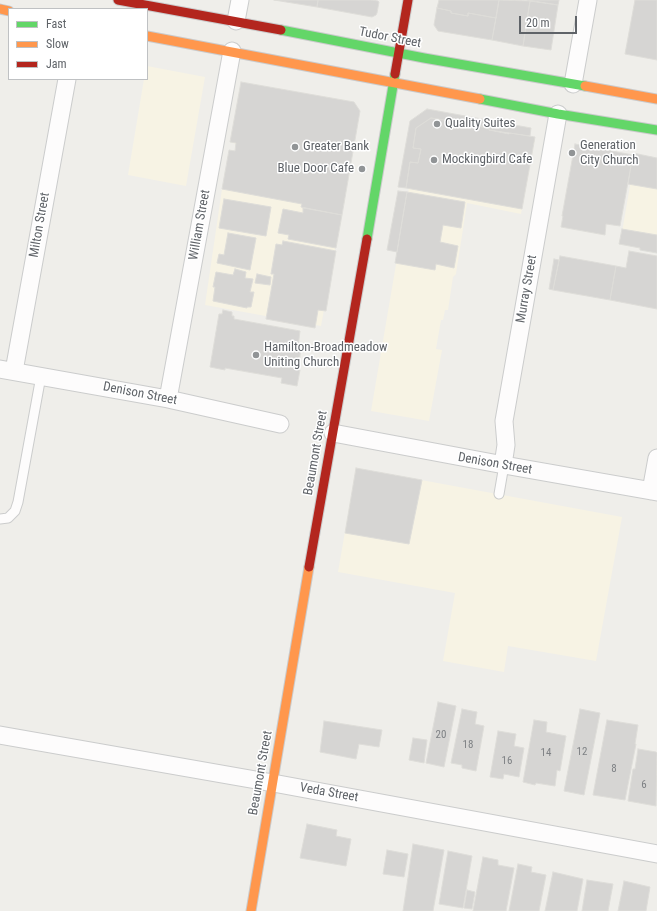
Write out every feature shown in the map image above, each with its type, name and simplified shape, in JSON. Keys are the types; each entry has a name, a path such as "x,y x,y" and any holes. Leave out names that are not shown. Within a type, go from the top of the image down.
{"main road":[{"name":"Tudor Street","path":"118,0 236,21 399,53 657,99"},
{"name":"Beaumont Street","path":"251,911 302,605 408,0"},
{"path":"148,36 558,114 657,130"}],"street":[{"path":"236,21 240,0"},
{"path":"573,84 588,0"},
{"name":"William Street","path":"168,399 232,51"},
{"name":"Milton Street","path":"7,370 67,80"},
{"name":"Murray Street","path":"504,465 506,445 504,422 558,114"},
{"name":"Denison Street","path":"7,370 168,399 280,424"},
{"name":"Denison Street","path":"333,433 654,491"},
{"path":"654,491 657,458"},
{"name":"Veda Street","path":"0,735 273,783 657,854"}],"lane":[{"path":"0,519 8,518 15,512 18,502 41,376"},
{"path":"499,494 504,465"}],"shaded area":[{"path":"148,66 205,77 186,186 128,175 144,80 148,80"},
{"path":"241,82 354,102 360,111 321,326 205,305 229,150 235,151 236,144 230,142"},
{"path":"421,118 535,139 521,214 467,203 456,274 453,277 448,310 445,310 443,320 441,320 436,349 442,350 429,421 371,411"},
{"path":"635,157 657,161 657,238 622,232"},
{"path":"356,468 622,517 596,661 508,646 504,672 443,661 455,593 338,572"}],"building":[{"path":"274,0 318,0 317,7"},
{"path":"318,0 371,0 379,2 377,13 372,17 317,7"},
{"path":"439,0 499,0 496,18 468,13 468,16 451,13 451,11 437,8"},
{"path":"499,0 530,1 523,46 492,40"},
{"path":"527,0 559,0 558,5"},
{"path":"635,0 657,0 657,60 625,54"},
{"path":"530,1 558,5 551,50 523,46"},
{"path":"437,8 451,11 451,13 468,16 468,13 496,18 492,40 438,31 434,25"},
{"name":"Greater Bank","path":"241,82 354,102 360,111 342,215 301,207 302,204 222,189 229,150 235,151 236,143 230,142"},
{"path":"427,109 531,128 530,136 489,130 489,128 471,125 471,127 451,123 451,121 431,118 416,128 413,148 421,149 418,163 410,162 406,188 398,187 410,121"},
{"path":"431,118 451,121 451,123 471,127 471,125 489,128 489,130 509,134 535,137 522,209 406,188 410,162 418,163 421,149 413,148 416,128"},
{"path":"575,144 633,155 620,226 606,224 605,235 561,227"},
{"path":"633,153 657,158 657,189 628,184"},
{"path":"398,191 407,192 397,252 387,250"},
{"path":"407,192 465,202 461,228 443,225 440,242 458,246 454,268 436,264 435,270 395,263"},
{"path":"224,199 271,207 266,236 219,228"},
{"path":"303,208 342,215 336,248 288,239 289,235 278,233 283,209 303,213"},
{"path":"622,229 657,235 657,253 619,244"},
{"path":"228,233 256,238 250,270 217,263 219,254 224,255"},
{"path":"283,241 336,251 326,311 318,310 315,328 266,319 274,274 271,274 276,244 282,245"},
{"path":"629,251 657,256 657,309 610,300 616,266 626,268"},
{"path":"560,256 616,266 610,300 553,290"},
{"path":"554,259 559,260 553,290 549,289"},
{"path":"235,269 246,272 245,278 253,279 250,292 254,292 251,307 247,308 213,301 215,287 213,287 216,272 233,275"},
{"path":"257,274 271,277 270,285 255,283"},
{"name":"Hamilton-Broadmeadow Uniting Church","path":"223,310 232,312 234,319 300,331 298,347 301,348 299,363 295,362 294,369 300,370 297,386 281,383 282,378 225,368 225,370 210,367 219,314 222,314"},
{"path":"356,468 422,480 409,544 345,533"},
{"path":"438,702 456,706 444,767 426,763"},
{"path":"462,709 477,712 475,724 484,726 476,771 462,768 462,765 451,763"},
{"path":"580,709 600,713 584,795 564,791"},
{"path":"534,720 547,722 546,732 566,736 560,771 557,770 555,786 536,783 535,785 523,782"},
{"path":"607,720 638,725 636,744 625,800 593,795"},
{"path":"324,721 382,730 379,747 359,744 356,759 320,752"},
{"path":"498,731 516,734 514,746 524,748 519,777 504,774 503,779 490,777"},
{"path":"413,738 427,740 424,763 409,760"},
{"path":"638,749 657,753 656,806 628,801"},
{"path":"307,824 337,830 336,836 351,839 346,866 300,858"},
{"path":"413,844 444,850 433,911 403,911"},
{"path":"387,850 408,854 404,877 383,874"},
{"path":"448,851 472,856 463,908 439,904"},
{"path":"483,857 498,860 498,865 514,868 506,911 473,911"},
{"path":"518,864 532,867 531,872 546,875 539,911 509,911"},
{"path":"553,872 583,879 577,911 545,911"},
{"path":"587,880 613,884 608,911 582,911"},
{"path":"624,881 650,887 646,911 618,911"},
{"path":"467,890 475,892 472,909 464,908"}],"traffic: fast":[{"path":"281,30 424,58 585,86"},
{"path":"367,239 395,74"},
{"path":"480,99 558,114 657,130"}],"traffic: slow":[{"path":"0,9 8,11"},
{"path":"148,36 480,99"},
{"path":"585,86 657,99"},
{"path":"251,911 309,567"}],"traffic: jam":[{"path":"118,0 281,30"},
{"path":"395,74 408,0"},
{"path":"309,567 367,239"}],"place":[{"name":"Quality Suites","path":"437,124"},
{"name":"Greater Bank","path":"295,147"},
{"name":"Generation City Church","path":"572,153"},
{"name":"Mockingbird Cafe","path":"434,160"},
{"name":"Blue Door Cafe","path":"362,169"},
{"name":"Hamilton-Broadmeadow Uniting Church","path":"256,355"}]}
